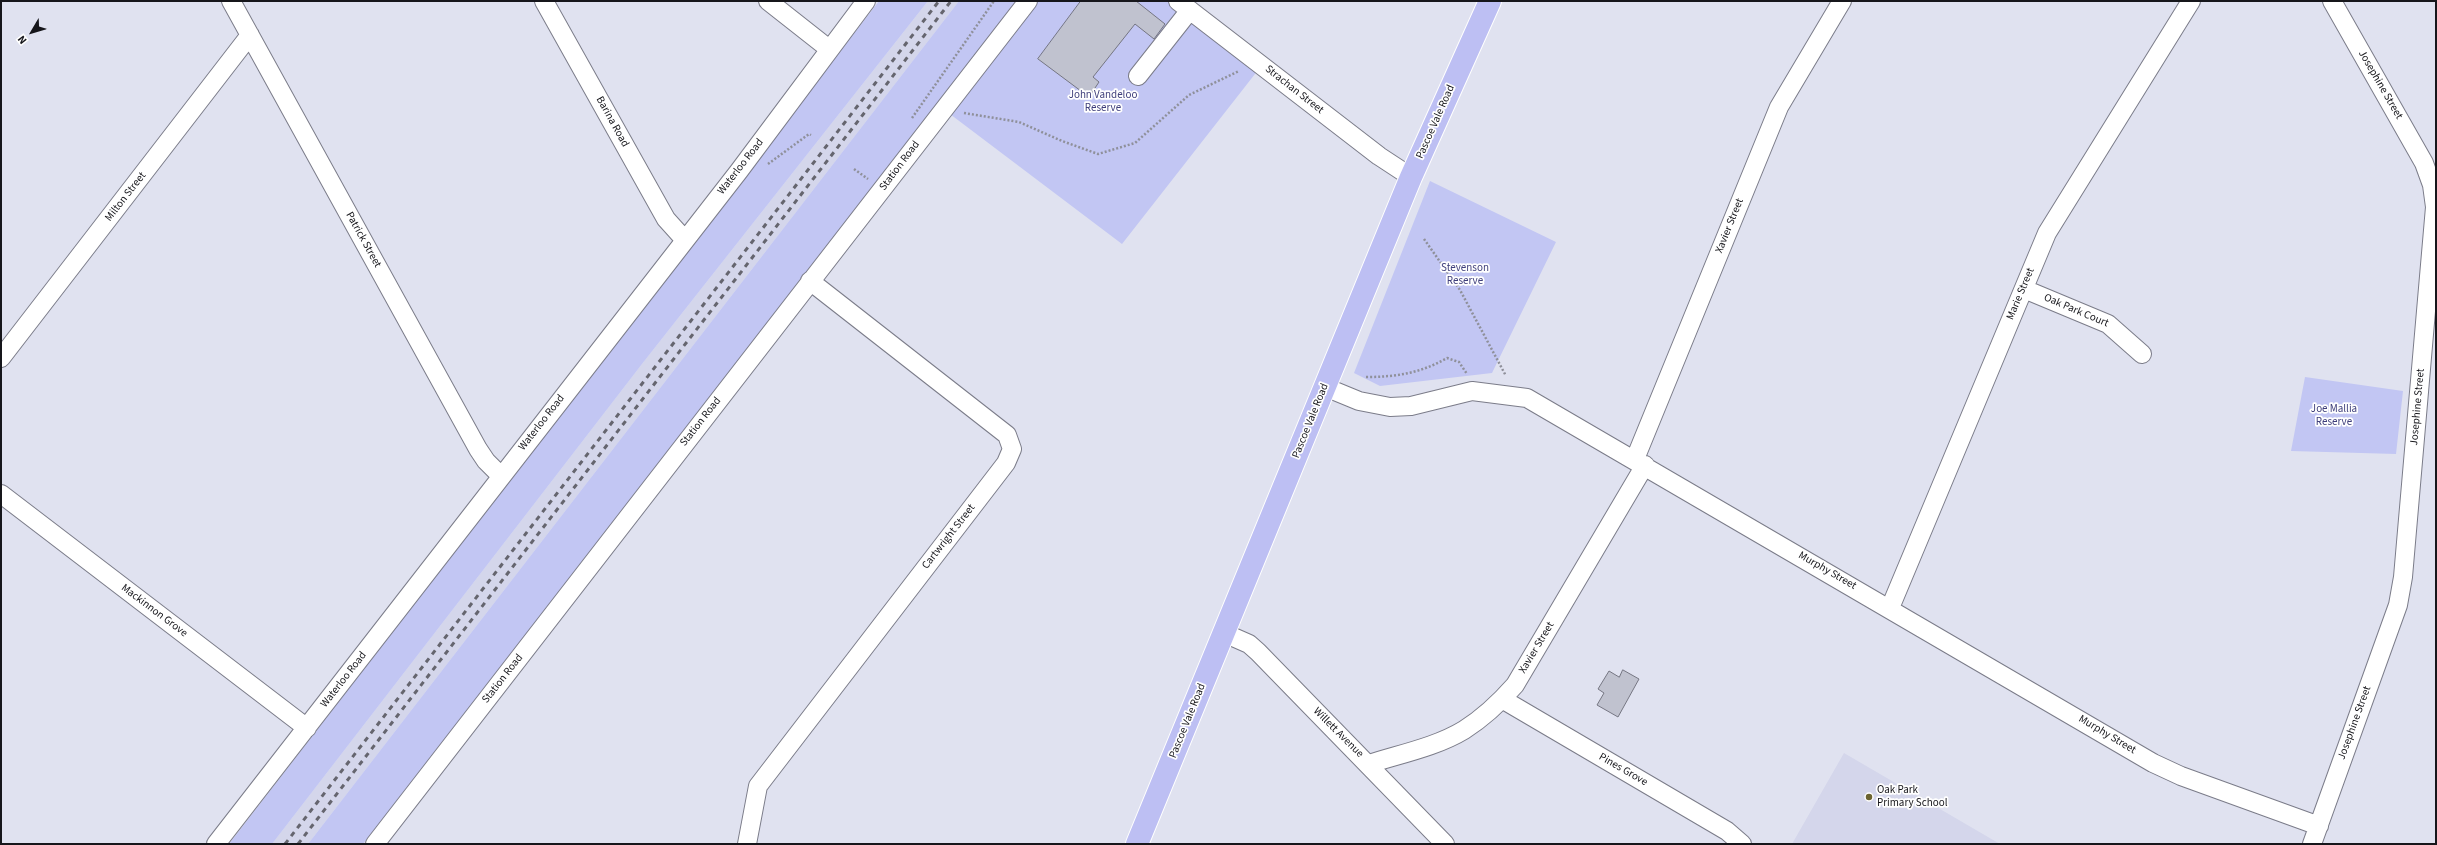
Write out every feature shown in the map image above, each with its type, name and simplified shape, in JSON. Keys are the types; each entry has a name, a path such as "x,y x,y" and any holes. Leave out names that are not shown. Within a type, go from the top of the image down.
{"main road":[{"name":"Pascoe Vale Road","path":"1137,844 1411,177 1490,1"}],"street":[{"name":"Patrick Street","path":"231,1 478,449 486,461 501,476"},
{"name":"Barina Road","path":"544,1 666,219 684,239"},
{"path":"768,1 829,48"},
{"name":"Waterloo Road","path":"216,844 684,239 739,171 829,48 866,1"},
{"name":"Station Road","path":"375,844 1028,1"},
{"name":"Xavier Street","path":"1369,764 1442,740 1464,730 1502,699 1515,685 1528,665 1640,462 1779,107 1842,1"},
{"name":"Marie Street","path":"1890,608 2051,227 2191,1"},
{"name":"Josephine Street","path":"2312,844 2398,605 2403,576 2435,207 2432,185 2424,163 2332,1"},
{"path":"1138,76 1184,5"},
{"name":"Strachan Street","path":"1184,5 1379,156 1411,177"},
{"name":"Milton Street","path":"1,358 250,35"},
{"name":"Cartwright Street","path":"747,844 754,798 758,786 1006,463 1012,449 1007,436 810,281"},
{"name":"Oak Park Court","path":"2024,289 2108,324 2142,354"},
{"name":"Murphy Street","path":"1324,387 1359,401 1390,406 1411,406 1472,390 1515,395 1539,403 2153,763 2181,776 2319,826"},
{"name":"Mackinnon Grove","path":"1,494 307,728"},
{"name":"Willett Avenue","path":"1224,633 1249,644 1258,652 1369,764 1445,844"},
{"name":"Pines Grove","path":"1502,699 1728,831 1742,844"}],"path":[{"path":"909,122 994,1"},
{"path":"964,112 1019,122 1062,141 1098,154 1135,143 1189,95 1258,62"},
{"path":"767,165 809,134 811,135"},
{"path":"854,169 868,179"},
{"path":"1424,239 1460,290 1506,376"},
{"path":"1366,377 1413,373 1432,367 1447,358 1459,362 1467,374"}],"shaded area":[{"path":"928,1 959,1 308,844 272,844 642,364"},
{"name":"Oak Park Primary School","path":"1844,753 2000,844 1792,844"}],"green space":[{"path":"879,1 928,1 642,364 272,844 229,844"},
{"path":"959,1 1016,1 363,844 308,844"},
{"name":"John Vandeloo Reserve","path":"1018,1 1177,1 1262,65 1122,244 938,105"},
{"name":"Stevenson Reserve","path":"1430,181 1556,242 1492,373 1380,386 1354,373"},
{"name":"Joe Mallia Reserve","path":"2305,377 2403,391 2396,454 2291,451"}],"building":[{"path":"1081,1 1136,1 1165,24 1154,39 1135,24 1093,77 1099,82 1089,97 1038,59"},
{"path":"1623,670 1639,679 1618,717 1597,705 1604,693 1598,689 1609,671 1619,677"}],"railway":[{"path":"285,844 939,1"},
{"path":"298,844 951,1"}],"place":[{"name":"Oak Park Primary School","path":"1869,797"}]}
